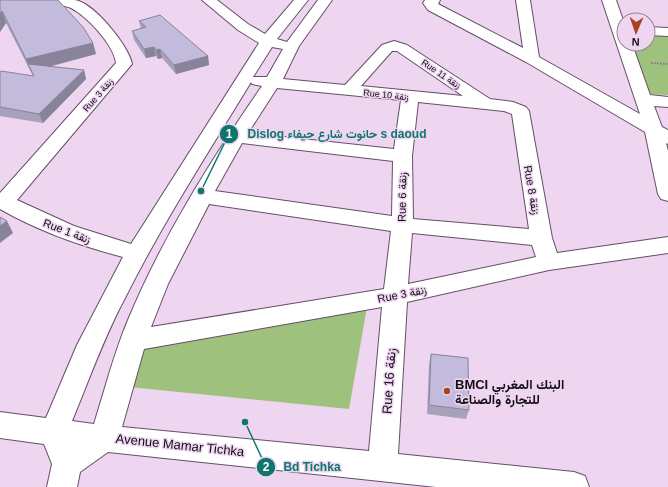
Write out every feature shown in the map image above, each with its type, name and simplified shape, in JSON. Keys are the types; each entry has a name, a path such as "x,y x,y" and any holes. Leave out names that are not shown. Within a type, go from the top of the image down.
{"street":[{"name":"Rue 3 زنقة","path":"2,201 124,64 124,54 90,17 74,4 54,0"},
{"path":"65,476 54,431 90,345 112,299 137,253 267,42 301,0"},
{"path":"65,476 104,438 134,340 156,284 201,196 236,137 272,83 292,46 325,0"},
{"path":"433,0 430,3 434,7 532,59 661,134"},
{"path":"523,0 532,59"},
{"path":"609,0 616,16"},
{"path":"217,2 256,37 267,42 292,46"},
{"path":"656,31 668,32"},
{"name":"Rue 11 زنقة","path":"348,91 387,48 394,46 402,48 486,104"},
{"path":"628,52 643,100 661,134 668,194"},
{"name":"Rue 10 زنقة","path":"244,80 410,98 486,104 513,108 520,111 522,117"},
{"name":"Rue 6 زنقة","path":"395,296 402,226 403,156 410,98"},
{"path":"643,100 668,102"},
{"name":"Rue 8 زنقة","path":"522,117 541,238 548,262"},
{"path":"236,137 403,156"},
{"path":"201,196 402,226 541,238"},
{"name":"Rue 1 زنقة","path":"2,201 35,219 63,231 137,253"},
{"name":"Rue 3 زنقة","path":"134,340 395,296 548,262 668,245"},
{"name":"Rue 16 زنقة","path":"383,466 395,296"},
{"name":"Avenue Mamar Tichka","path":"0,425 104,438 573,487"}],"path":[{"path":"645,62 668,64"}],"green space":[{"path":"656,35 668,36 668,95 648,94 635,52 656,52"},
{"path":"367,307 349,409 129,387 139,350"}],"building":[{"path":"0,0 58,0 83,27 93,43 26,59 2,11 0,14"},
{"path":"160,15 208,56 174,65 160,49 156,50 154,47 144,49 132,31 146,27 139,21"},
{"path":"28,64 84,70 39,114 0,107 0,72 34,76"},
{"path":"0,217 7,221 0,226"},
{"name":"BMCI البنك المغربي للتجارة والصناعة","path":"431,354 468,358 469,410 429,405"}],"place":[{"name":"Dislog حانوت شارع حيفاء s daoud","path":"201,191"},
{"name":"BMCI البنك المغربي للتجارة والصناعة","path":"447,391"},
{"name":"Bd Tichka","path":"245,422"}]}
